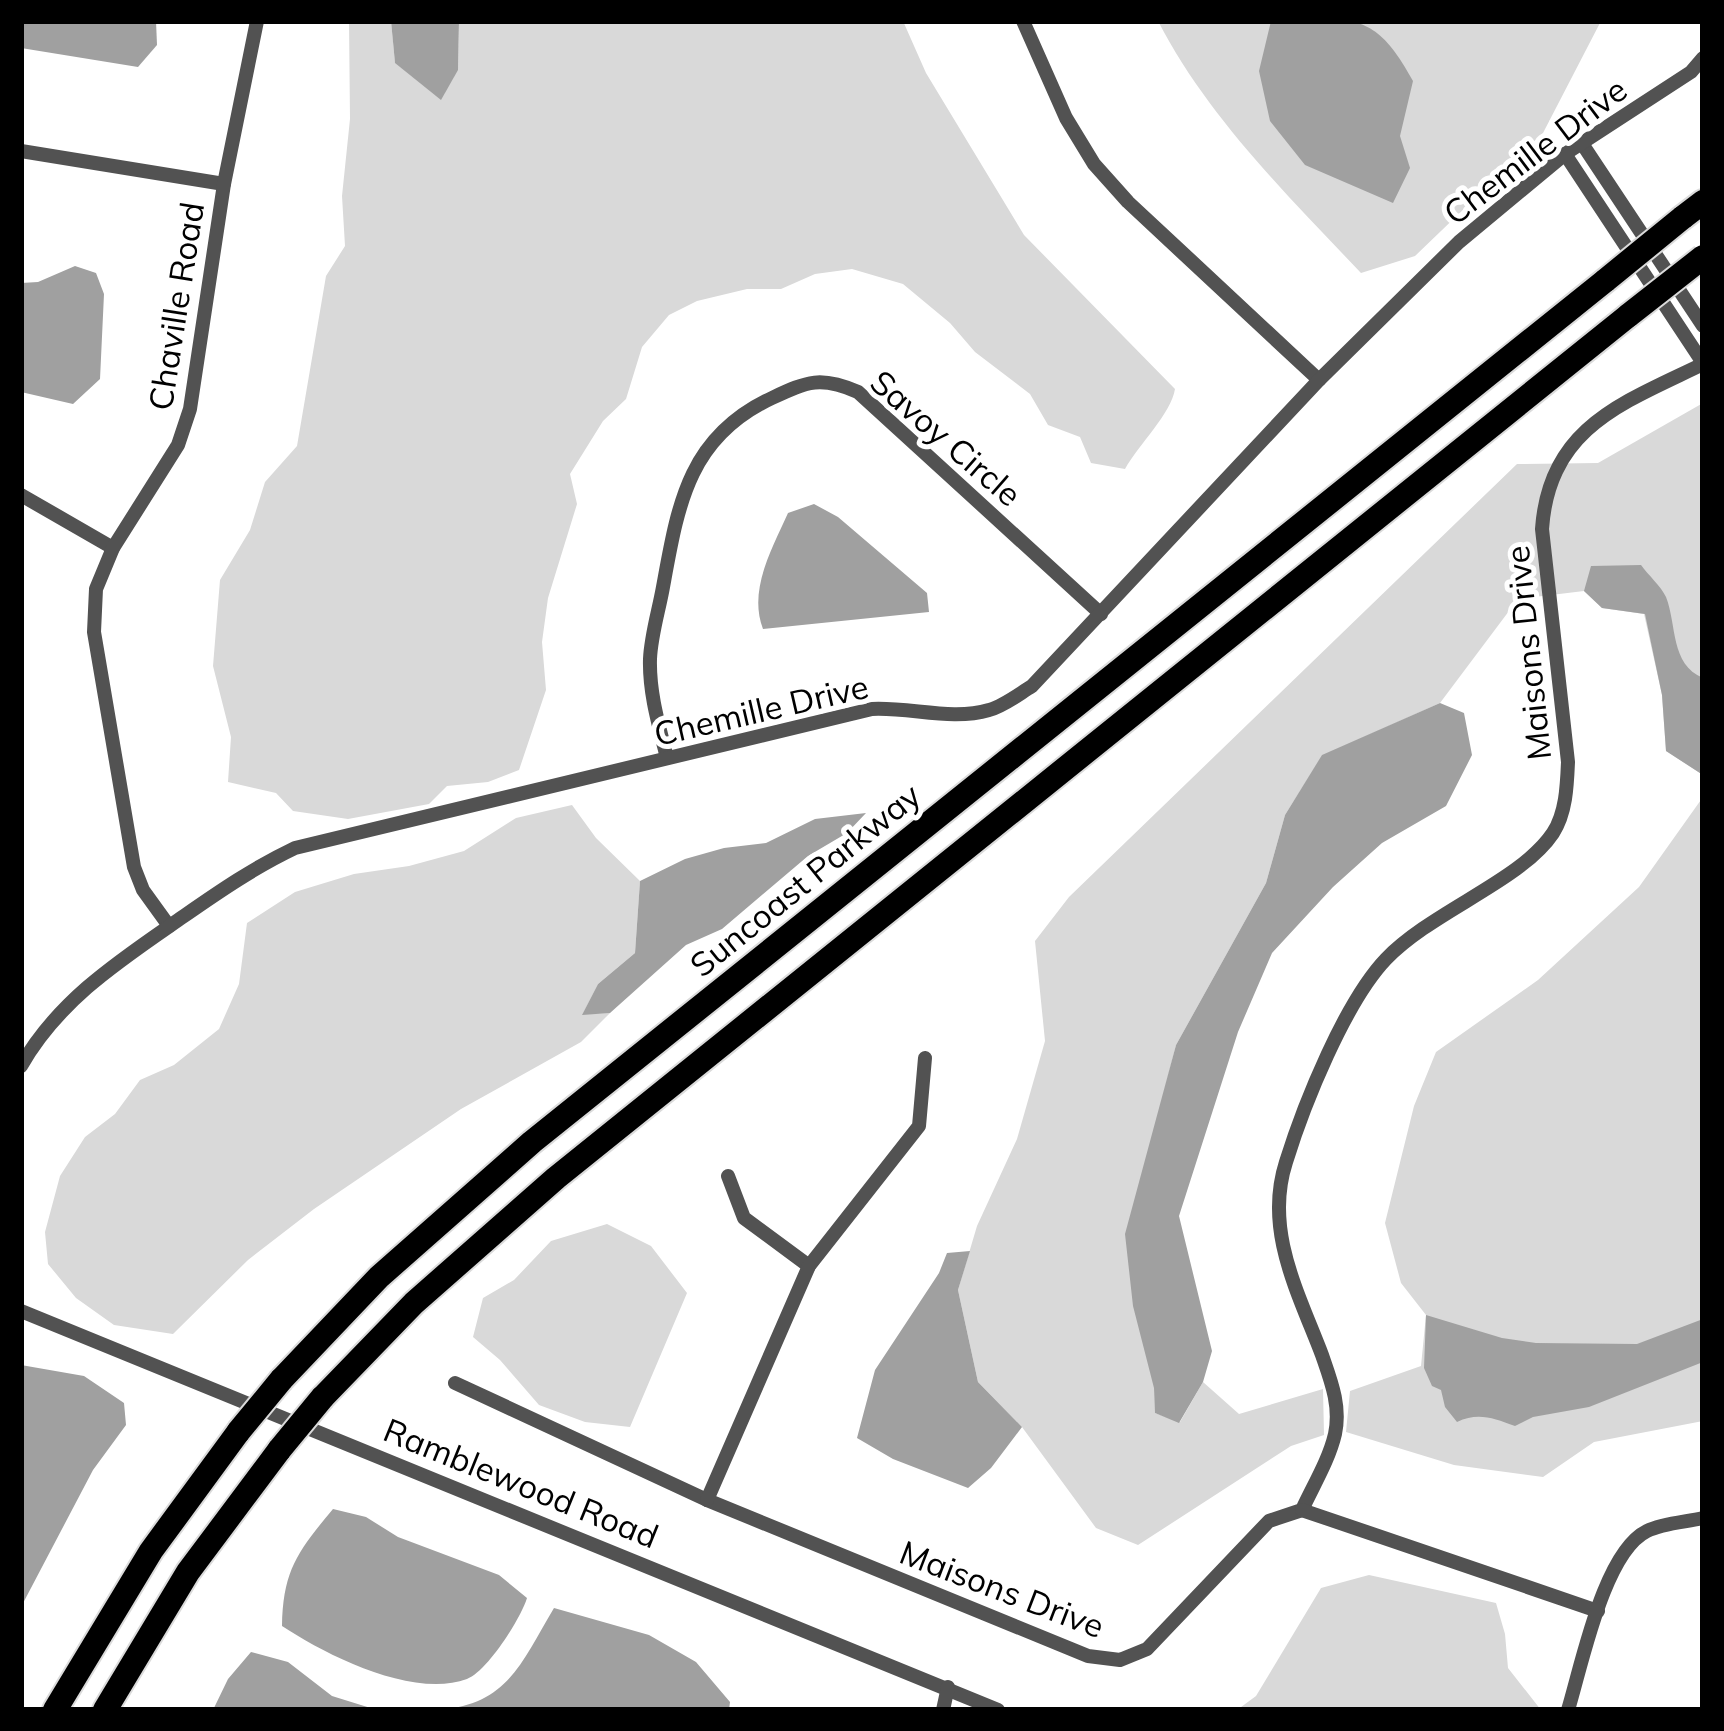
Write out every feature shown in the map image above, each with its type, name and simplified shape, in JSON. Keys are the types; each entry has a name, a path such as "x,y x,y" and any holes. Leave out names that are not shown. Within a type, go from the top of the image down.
{"highway":[{"name":"Suncoast Parkway","path":"55,1710 152,1551 239,1431 379,1277 532,1142 1703,202"},
{"path":"105,1710 188,1572 280,1449 414,1303 556,1178 1703,257"}],"street":[{"name":"Chaville Road","path":"169,926 143,890 134,867 94,632 96,589 113,548 178,445 190,409 224,184 257,21"},
{"path":"1022,21 1066,118 1094,164 1128,202 1319,380"},
{"name":"Chemille Drive","path":"21,1066 36,1040 87,984 258,865 295,848 872,709 955,716 992,710 1033,686 1319,380 1459,242 1565,154 1691,72 1703,58"},
{"path":"1581,142 1703,326"},
{"path":"21,151 224,184"},
{"path":"1565,154 1703,363"},
{"name":"Maisons Drive","path":"455,1383 707,1499 1088,1656 1120,1660 1147,1648 1269,1520 1302,1510 1335,1433 1336,1392 1282,1249 1276,1208 1285,1163 1357,994 1388,957 1430,920 1529,860 1554,831 1567,795 1568,763 1542,529 1544,497 1569,449 1605,412 1703,363"},
{"name":"Savoy Circle","path":"667,758 652,694 650,657 680,500 699,461 727,428 760,404 804,383 832,381 858,392 1101,614"},
{"path":"21,495 113,548"},
{"path":"707,1499 809,1266 919,1126 925,1058"},
{"path":"728,1176 745,1218 809,1266"},
{"name":"Ramblewood Road","path":"21,1311 998,1710"},
{"path":"1302,1510 1598,1611"},
{"path":"1568,1710 1598,1611 1627,1545 1649,1529 1703,1518"},
{"path":"943,1710 948,1688"}],"shaded area":[{"path":"21,21 156,21 157,45 138,67 21,48"},
{"path":"349,21 391,21 395,63 458,70 459,21 903,21 926,73 1024,235 1175,389 1172,399 1125,469 1091,463 1080,437 1048,425 1030,394 975,352 950,323 903,284 852,269 815,274 781,289 747,289 697,301 669,315 642,347 626,399 603,421 570,474 577,504 548,598 542,642 546,690 519,770 488,782 447,786 429,804 348,819 293,811 276,793 228,782 231,737 213,666 220,580 250,530 265,482 297,446 326,276 345,246 342,196 350,119"},
{"path":"391,21 459,21 458,70 441,100 395,63"},
{"path":"1158,21 1601,21 1543,133 1415,256 1361,273 1225,122"},
{"path":"1271,21 1356,22 1384,40 1398,57 1413,81 1400,136 1410,168 1393,203 1305,165 1270,121 1259,71"},
{"path":"75,266 96,273 104,294 100,379 73,404 21,392 21,283 38,282"},
{"path":"1703,403 1703,775 1666,751 1662,695 1644,614 1602,608 1584,591 1518,599 1440,703 1322,756 1285,815 1266,883 1176,1045 1152,1139 1155,1413 1180,1422 1203,1382 1239,1414 1323,1389 1324,1435 1291,1446 1138,1545 1096,1528 1022,1427 978,1382 958,1290 977,1226 1017,1139 1045,1041 1035,941 1069,897 1517,464 1598,463"},
{"path":"814,504 838,517 927,593 929,612 763,629 758,599 769,555 788,513"},
{"path":"1641,565 1666,597 1680,654 1692,672 1703,678 1703,775 1666,751 1662,695 1645,614 1602,608 1584,591 1591,566"},
{"path":"1440,703 1464,713 1472,755 1446,806 1382,843 1272,953 1238,1032 1179,1216 1212,1351 1203,1382 1179,1423 1155,1413 1154,1388 1133,1306 1125,1234 1176,1045 1266,883 1285,815 1322,755"},
{"path":"1703,797 1703,1421 1594,1442 1543,1477 1454,1465 1346,1432 1350,1391 1421,1366 1426,1315 1401,1283 1385,1223 1414,1106 1436,1052 1538,980 1639,887"},
{"path":"572,805 596,838 640,881 635,953 598,984 583,1014 610,1013 581,1042 461,1109 314,1209 248,1260 173,1334 114,1325 76,1298 48,1264 45,1232 60,1176 85,1137 115,1114 140,1080 174,1065 219,1029 239,984 247,923 295,892 464,851 516,818"},
{"path":"866,813 847,833 808,856 722,929 686,945 610,1013 582,1015 598,984 635,953 640,881 685,859 766,843 815,819"},
{"path":"607,1224 651,1246 687,1293 630,1427 585,1422 539,1405 473,1337 483,1298 514,1280 551,1241"},
{"path":"970,1251 958,1290 978,1382 1022,1427 991,1468 968,1488 893,1459 857,1438 875,1370 939,1273 947,1253"},
{"path":"1426,1315 1536,1343 1637,1344 1703,1319 1703,1362 1589,1407 1533,1417 1515,1426 1479,1417 1457,1422 1424,1368"},
{"path":"21,1365 84,1376 124,1403 126,1425 93,1470 21,1607"},
{"path":"333,1509 366,1517 398,1537 499,1575 527,1598 484,1666 467,1679 445,1684 396,1679 346,1661 282,1626 289,1575 310,1537"},
{"path":"1369,1575 1496,1603 1508,1668 1541,1710 1237,1710 1256,1696 1321,1588"},
{"path":"554,1608 649,1635 696,1662 730,1702 729,1710 440,1710 463,1706 498,1689 522,1662"},
{"path":"251,1652 288,1662 332,1696 377,1710 213,1710 228,1679"}]}
